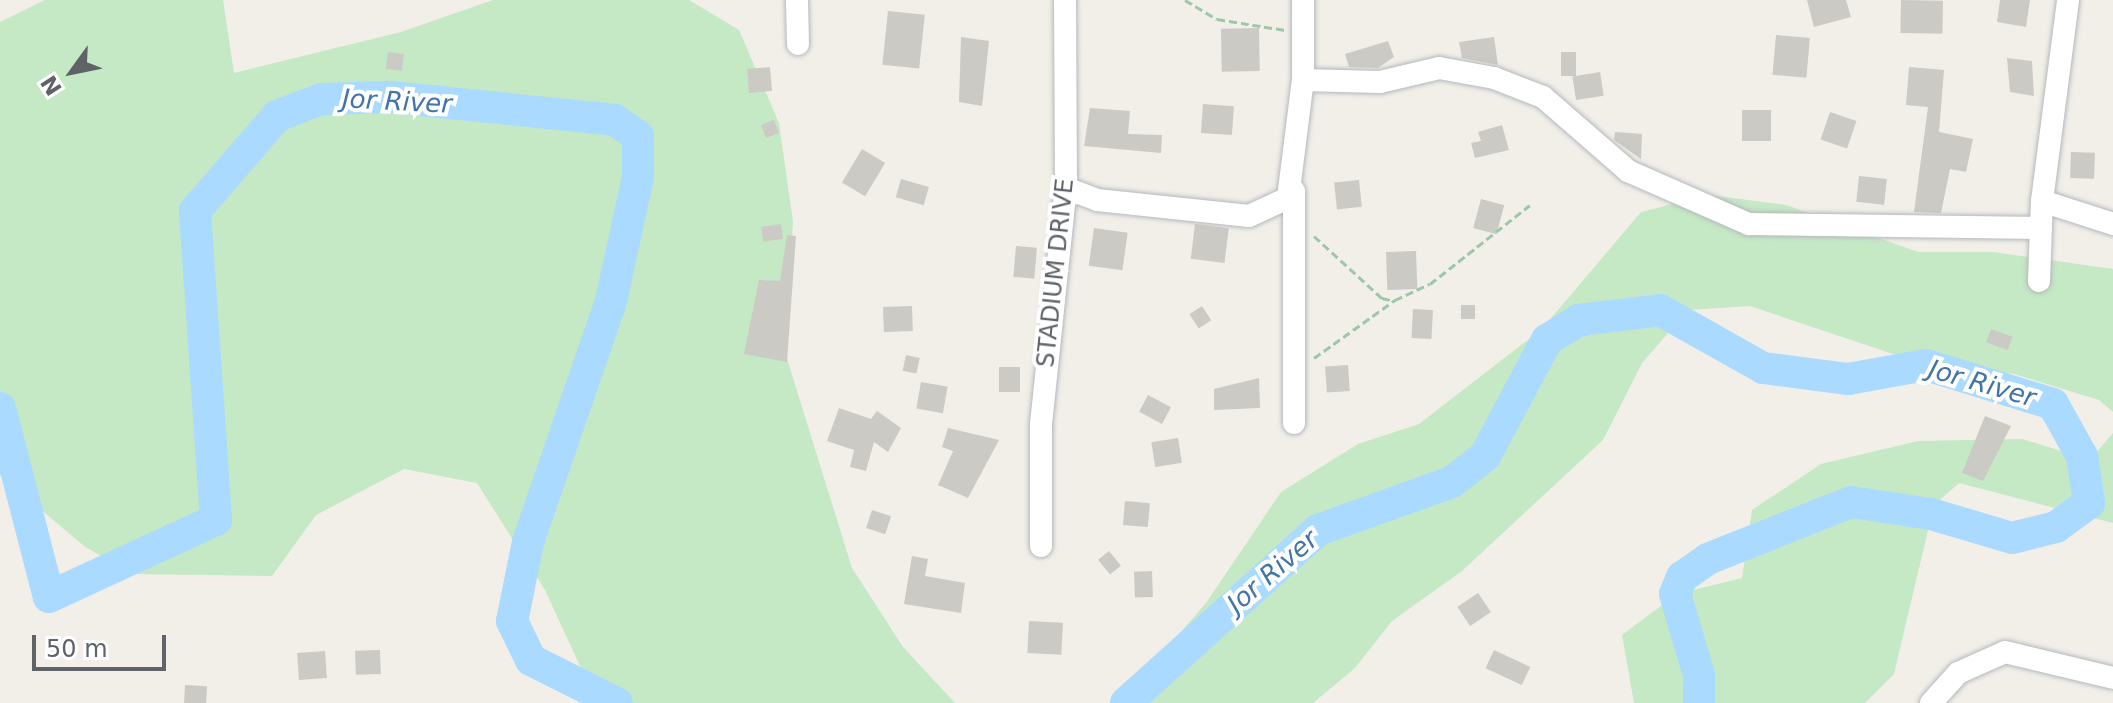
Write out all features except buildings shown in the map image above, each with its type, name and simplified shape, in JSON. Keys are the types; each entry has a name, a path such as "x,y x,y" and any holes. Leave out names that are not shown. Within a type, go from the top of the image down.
{"street":[{"path":"797,0 798,44"},
{"name":"STADIUM DRIVE","path":"1041,546 1041,424 1066,188 1065,0"},
{"path":"1294,423 1294,202 1303,80 1303,0"},
{"path":"2039,281 2042,201 2068,0"},
{"path":"1303,80 1380,82 1439,68 1494,78 1543,97 1628,171 1749,224 2041,228"},
{"path":"1066,188 1097,200 1249,216 1294,202"},
{"path":"2042,201 2113,224"},
{"path":"1931,703 1958,673 2005,652 2113,678"}],"path":[{"path":"1185,0 1217,19 1301,33"},
{"path":"1294,202 1334,257 1394,301"},
{"path":"1294,367 1394,301 1430,284 1530,205"}],"green space":[{"path":"45,0 223,0 234,73 401,32 493,0 689,0 739,30 779,123 793,222 784,349 852,568 903,647 955,703 597,703 545,590 477,483 404,469 316,515 272,576 132,574 84,546 0,475 0,22"},
{"path":"1709,195 1786,205 1918,252 1993,252 2113,269 2113,412 2099,400 2014,374 1920,363 1750,306 1688,310 1642,363 1603,440 1462,571 1392,621 1355,668 1313,703 1119,703 1206,603 1281,492 1358,444 1419,424 1542,329 1641,212"},
{"path":"2113,433 2113,523 1959,483 1934,505 1894,674 1865,703 1634,703 1622,635 1677,594 1742,578 1752,510 1821,464 1918,441 2022,439 2090,460"}],"waterway":[{"name":"Jor River","path":"0,408 49,597 216,520 195,211 277,116 321,99 390,97 615,120 638,136 638,177 611,301 528,542 512,621 531,660 617,703"},
{"name":"Jor River","path":"1126,703 1318,530 1452,482 1485,456 1547,340 1579,320 1660,310 1763,368 1848,379 1926,365 2053,404 2082,456 2089,503 2056,527 2012,538 1931,514 1851,502 1708,559 1682,577 1675,594 1699,675 1699,703"}]}
